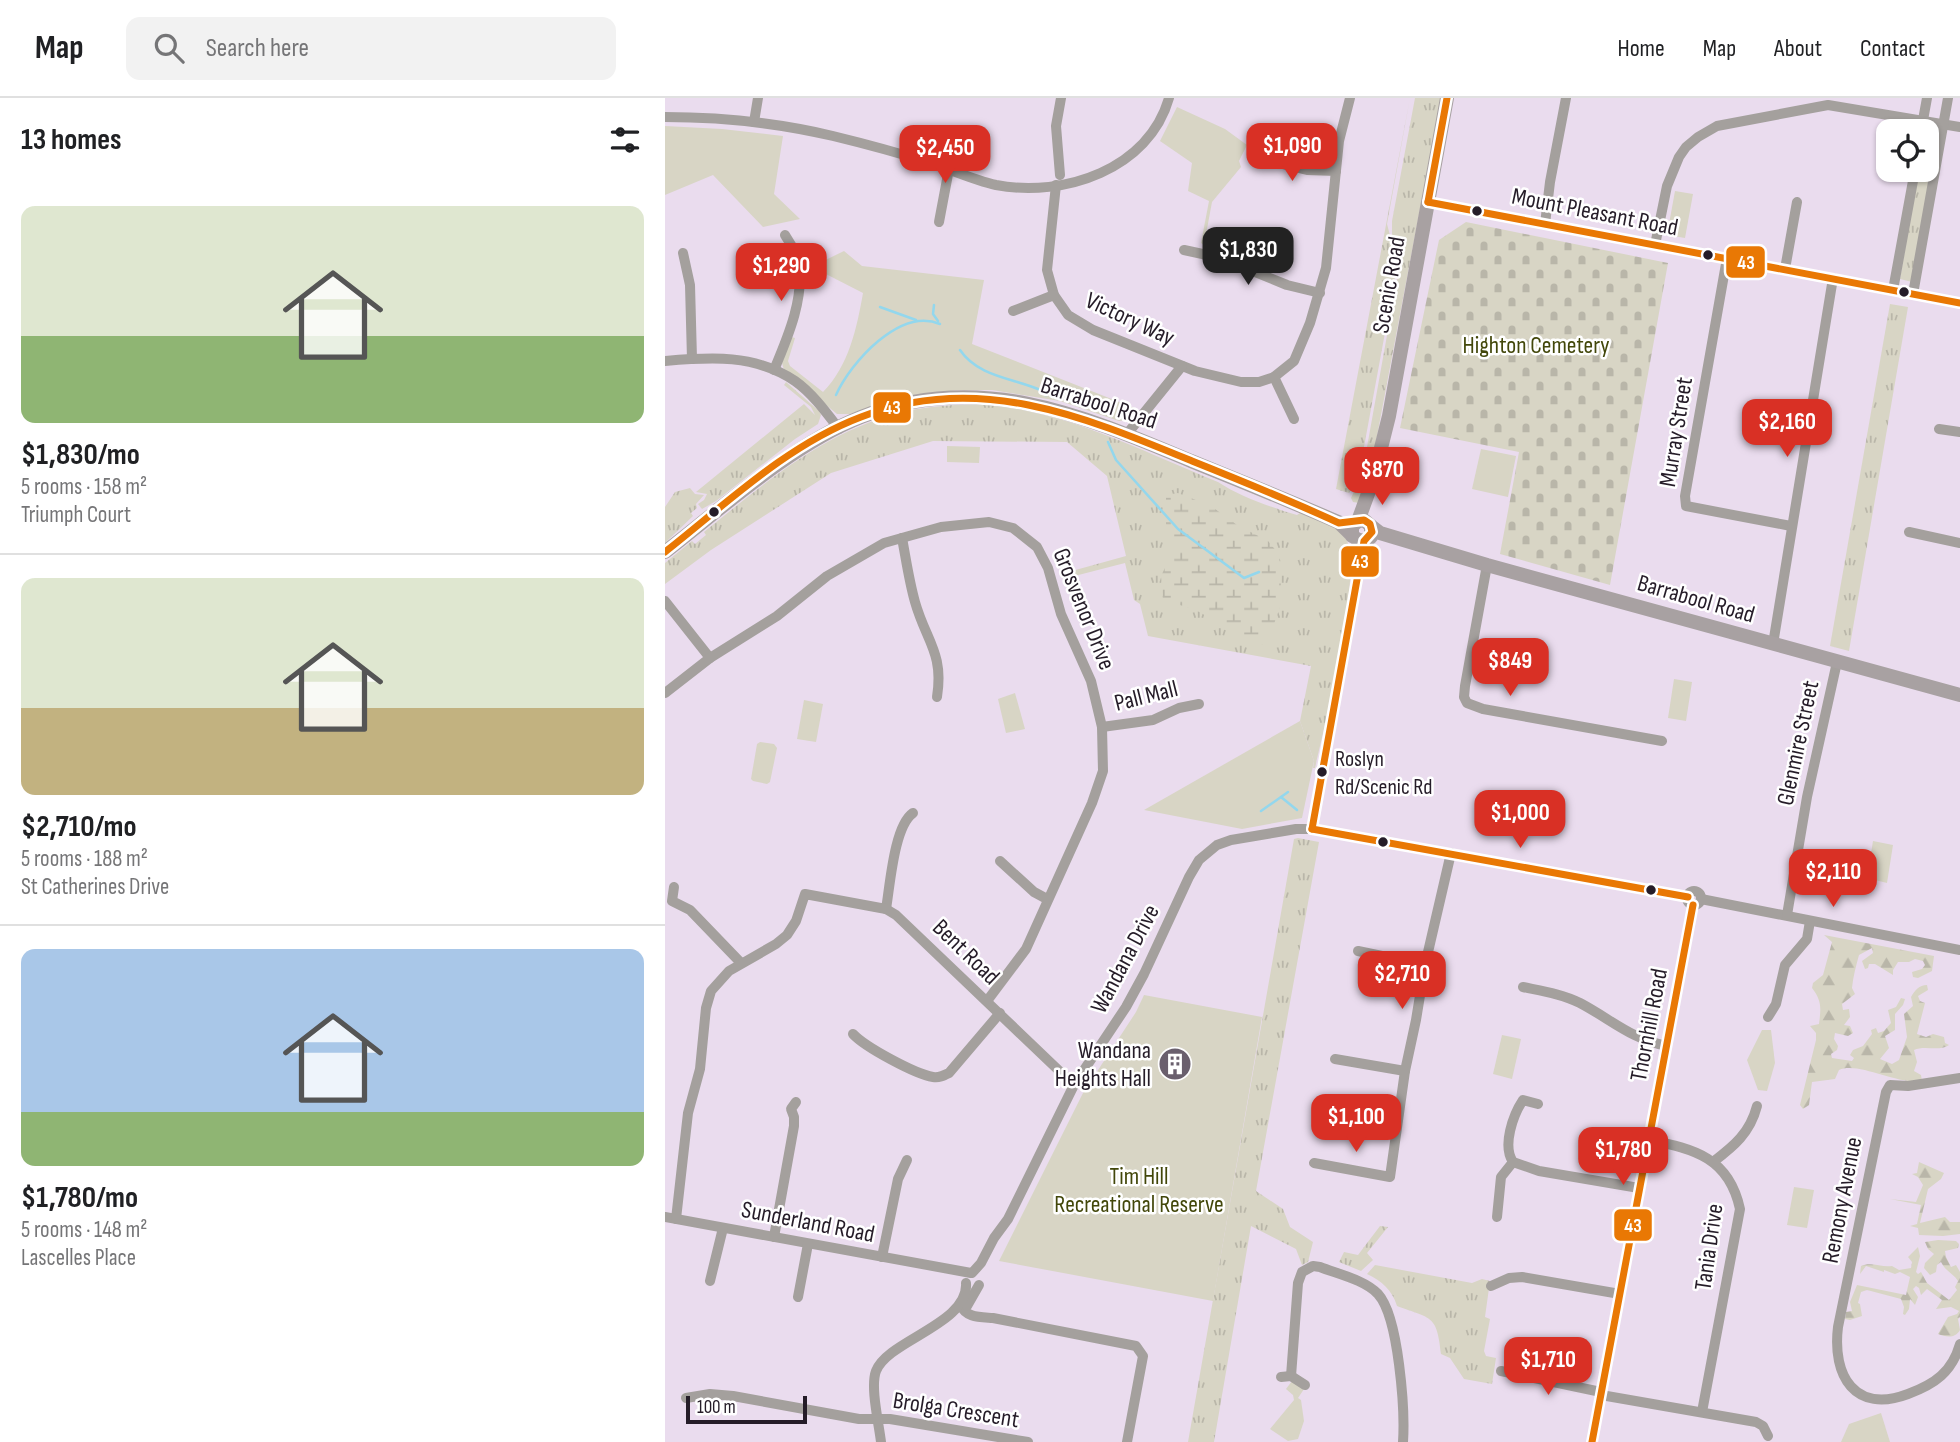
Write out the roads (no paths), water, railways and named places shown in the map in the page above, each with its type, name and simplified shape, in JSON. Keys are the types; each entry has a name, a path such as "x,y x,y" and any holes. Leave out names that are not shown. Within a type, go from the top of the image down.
{"main road":[{"name":"Scenic Road","path":"1361,531 1389,416 1447,98"},
{"name":"Barrabool Road","path":"665,552 797,451 860,417 918,400 971,396 1035,404 1101,423 1361,531 1380,533 1960,695"}],"street":[{"path":"754,122 758,98"},
{"name":"Victory Way","path":"1061,98 1056,126 1058,180 1046,264 1054,295 1064,310 1078,323 1182,366 1219,378 1259,382 1274,377"},
{"path":"665,117 754,122 834,136 996,185 1016,187 1103,172 1135,152 1156,129 1169,98"},
{"path":"1294,419 1274,377 1294,361 1300,351 1320,293 1330,240 1341,131 1350,98"},
{"path":"1545,224 1566,98"},
{"path":"1923,119 1927,98"},
{"path":"1913,294 1948,98"},
{"path":"1655,245 1667,186 1679,158 1686,147 1717,126 1828,105 1891,119"},
{"path":"1939,124 1960,127"},
{"path":"1255,157 1307,170 1336,171"},
{"path":"939,222 949,169"},
{"path":"1893,290 1913,182"},
{"name":"Mount Pleasant Road","path":"1428,202 1960,303"},
{"path":"1785,269 1797,202"},
{"path":"774,370 796,312 798,289 798,258 785,235"},
{"path":"1184,250 1221,258 1287,285 1320,293"},
{"path":"683,253 690,285 692,359"},
{"name":"Murray Street","path":"1727,258 1685,496 1686,506 1791,526"},
{"path":"1773,644 1833,278"},
{"path":"1013,311 1054,295"},
{"path":"665,361 735,358 774,370 796,382 839,429"},
{"name":"Victory Way","path":"1127,434 1182,366"},
{"path":"1939,429 1960,432"},
{"name":"Grosvenor Drive","path":"665,694 710,658 777,616 867,551 941,527 989,522 1013,527 1037,547 1048,568 1061,614 1091,681 1102,727 1104,757 1099,786 1025,949 987,1001"},
{"name":"Scenic Road","path":"1312,829 1360,566 1361,531"},
{"path":"1909,532 1960,543"},
{"path":"902,538 914,600 939,662 937,696"},
{"path":"1487,565 1465,686 1464,697 1467,703 1479,708 1662,741"},
{"path":"665,601 710,658"},
{"name":"Glenmire Street","path":"1787,915 1807,797 1836,662"},
{"name":"Pall Mall","path":"1102,727 1153,720 1179,708 1199,704"},
{"path":"886,909 900,833 907,817 913,813"},
{"name":"Wandana Drive","path":"881,1442 874,1382 877,1369 887,1357 963,1306 980,1283 1008,1219 1074,1085 1126,1007 1199,860 1217,845 1231,840 1296,829 1312,829 1787,915 1960,950"},
{"path":"1314,1163 1390,1177 1405,1071 1425,965 1451,853"},
{"path":"1000,861 1034,892 1047,899"},
{"path":"671,1218 688,1113 703,1052 706,1008 715,985 741,963 690,910 668,901 674,887"},
{"name":"Bent Road","path":"741,963 787,935 796,921 805,894 886,909 911,928 1074,1085"},
{"name":"Thornhill Road","path":"1592,1442 1694,900"},
{"path":"1768,1017 1776,1004 1785,965 1807,939 1810,921"},
{"path":"1358,951 1425,965"},
{"path":"1523,987 1563,996 1580,1003 1633,1037 1667,1046"},
{"path":"853,1034 870,1049 928,1075 943,1076 949,1073 1000,1013"},
{"path":"1335,1059 1405,1071"},
{"name":"Remony Avenue","path":"1960,1078 1908,1086 1890,1085 1883,1098 1836,1352 1841,1372 1855,1390 1873,1399 1885,1400 1923,1388 1944,1374 1951,1366 1960,1344"},
{"path":"1538,1104 1520,1099 1510,1133 1509,1153 1513,1162 1536,1170 1639,1188"},
{"path":"774,1237 794,1126 794,1117 789,1107"},
{"path":"1713,1162 1744,1137 1757,1107"},
{"name":"Tania Drive","path":"1649,1140 1682,1146 1713,1162 1731,1182 1740,1209 1702,1412"},
{"path":"882,1257 898,1179 907,1160"},
{"path":"1497,1217 1501,1180 1505,1170 1513,1162"},
{"name":"Sunderland Road","path":"671,1218 943,1269 969,1277"},
{"name":"Wandana Drive","path":"963,1306 969,1277 981,1263 1008,1219"},
{"path":"710,1281 723,1228"},
{"path":"798,1297 808,1244"},
{"path":"1305,1385 1286,1377 1298,1283 1302,1272 1313,1266 1365,1284 1378,1294 1387,1307 1402,1383 1403,1442"},
{"path":"969,1277 978,1274 980,1283"},
{"path":"1492,1286 1522,1277 1620,1294"},
{"path":"963,1306 972,1316 1136,1346 1143,1356 1127,1442"},
{"path":"1501,1371 1756,1422 1763,1426 1768,1436"},
{"name":"Brolga Crescent","path":"686,1398 710,1394 733,1396 859,1419 890,1419 1028,1442"}],"waterway":[{"path":"934,305 933,314 938,321"},
{"path":"880,307 916,320"},
{"path":"836,395 865,354 893,330 909,323 925,321 940,324"},
{"path":"960,350 968,359 988,372 1034,387 1046,395"},
{"path":"1108,442 1116,460 1178,529 1244,578 1259,572"},
{"path":"1281,797 1288,792"},
{"path":"1261,811 1281,797 1297,810"}],"place":[{"name":"Roslyn Rd/Scenic Rd","path":"1322,772"},
{"name":"Wandana Heights Hall","path":"1175,1064"}],"park label":[{"name":"Highton Cemetery","path":"1536,345"},
{"name":"Tim Hill Recreational Reserve","path":"1139,1190"}]}
